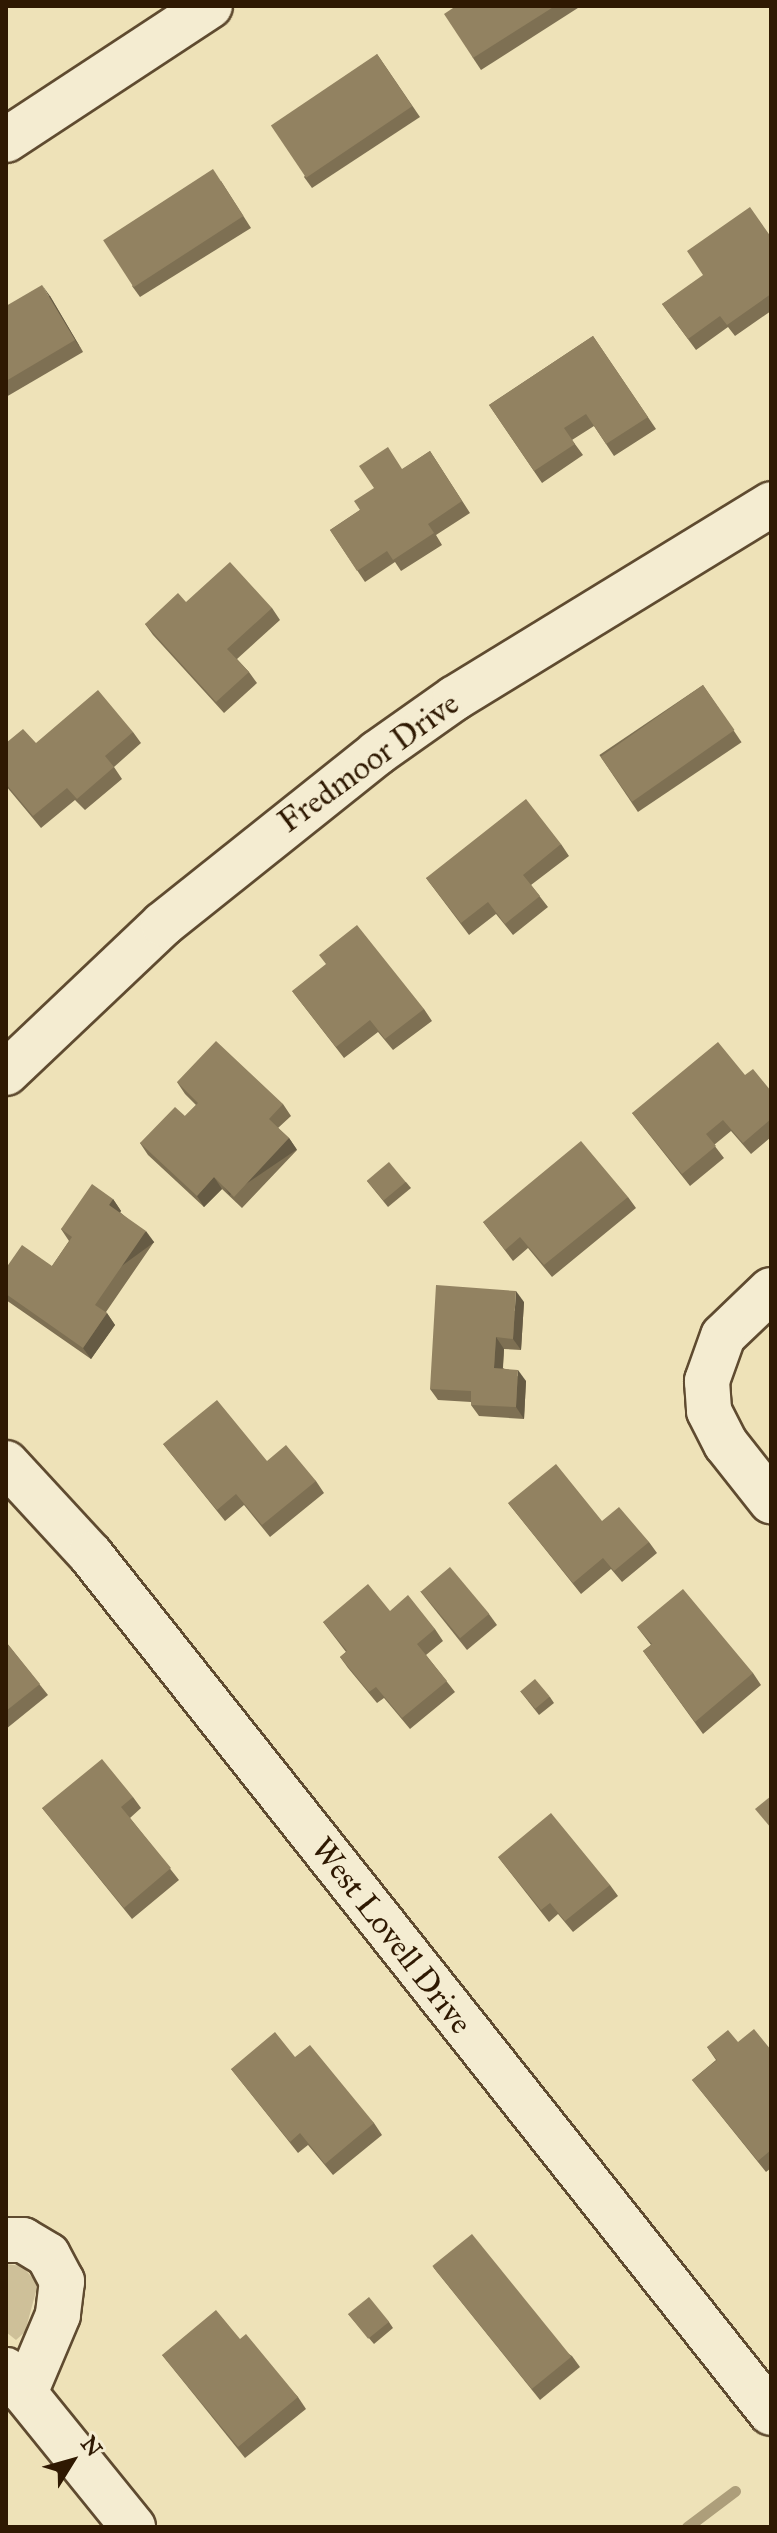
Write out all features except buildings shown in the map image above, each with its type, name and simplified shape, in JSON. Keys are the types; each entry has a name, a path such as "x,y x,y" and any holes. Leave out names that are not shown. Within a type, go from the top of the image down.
{"street":[{"path":"6,140 210,6"},
{"name":"Fredmoor Drive","path":"6,1073 163,924 365,762 455,698 771,504"},
{"path":"771,1290 723,1336 707,1381 709,1411 726,1444 771,1501"},
{"name":"West Lovell Drive","path":"6,1463 90,1554 771,2413"},
{"path":"6,2240 23,2240 48,2255 62,2281 58,2315 16,2382 133,2527"}],"shaded area":[{"path":"6,2264 22,2266 38,2284 25,2332 16,2340 6,2332"}],"waterway":[{"path":"687,2527 735,2491"}]}
